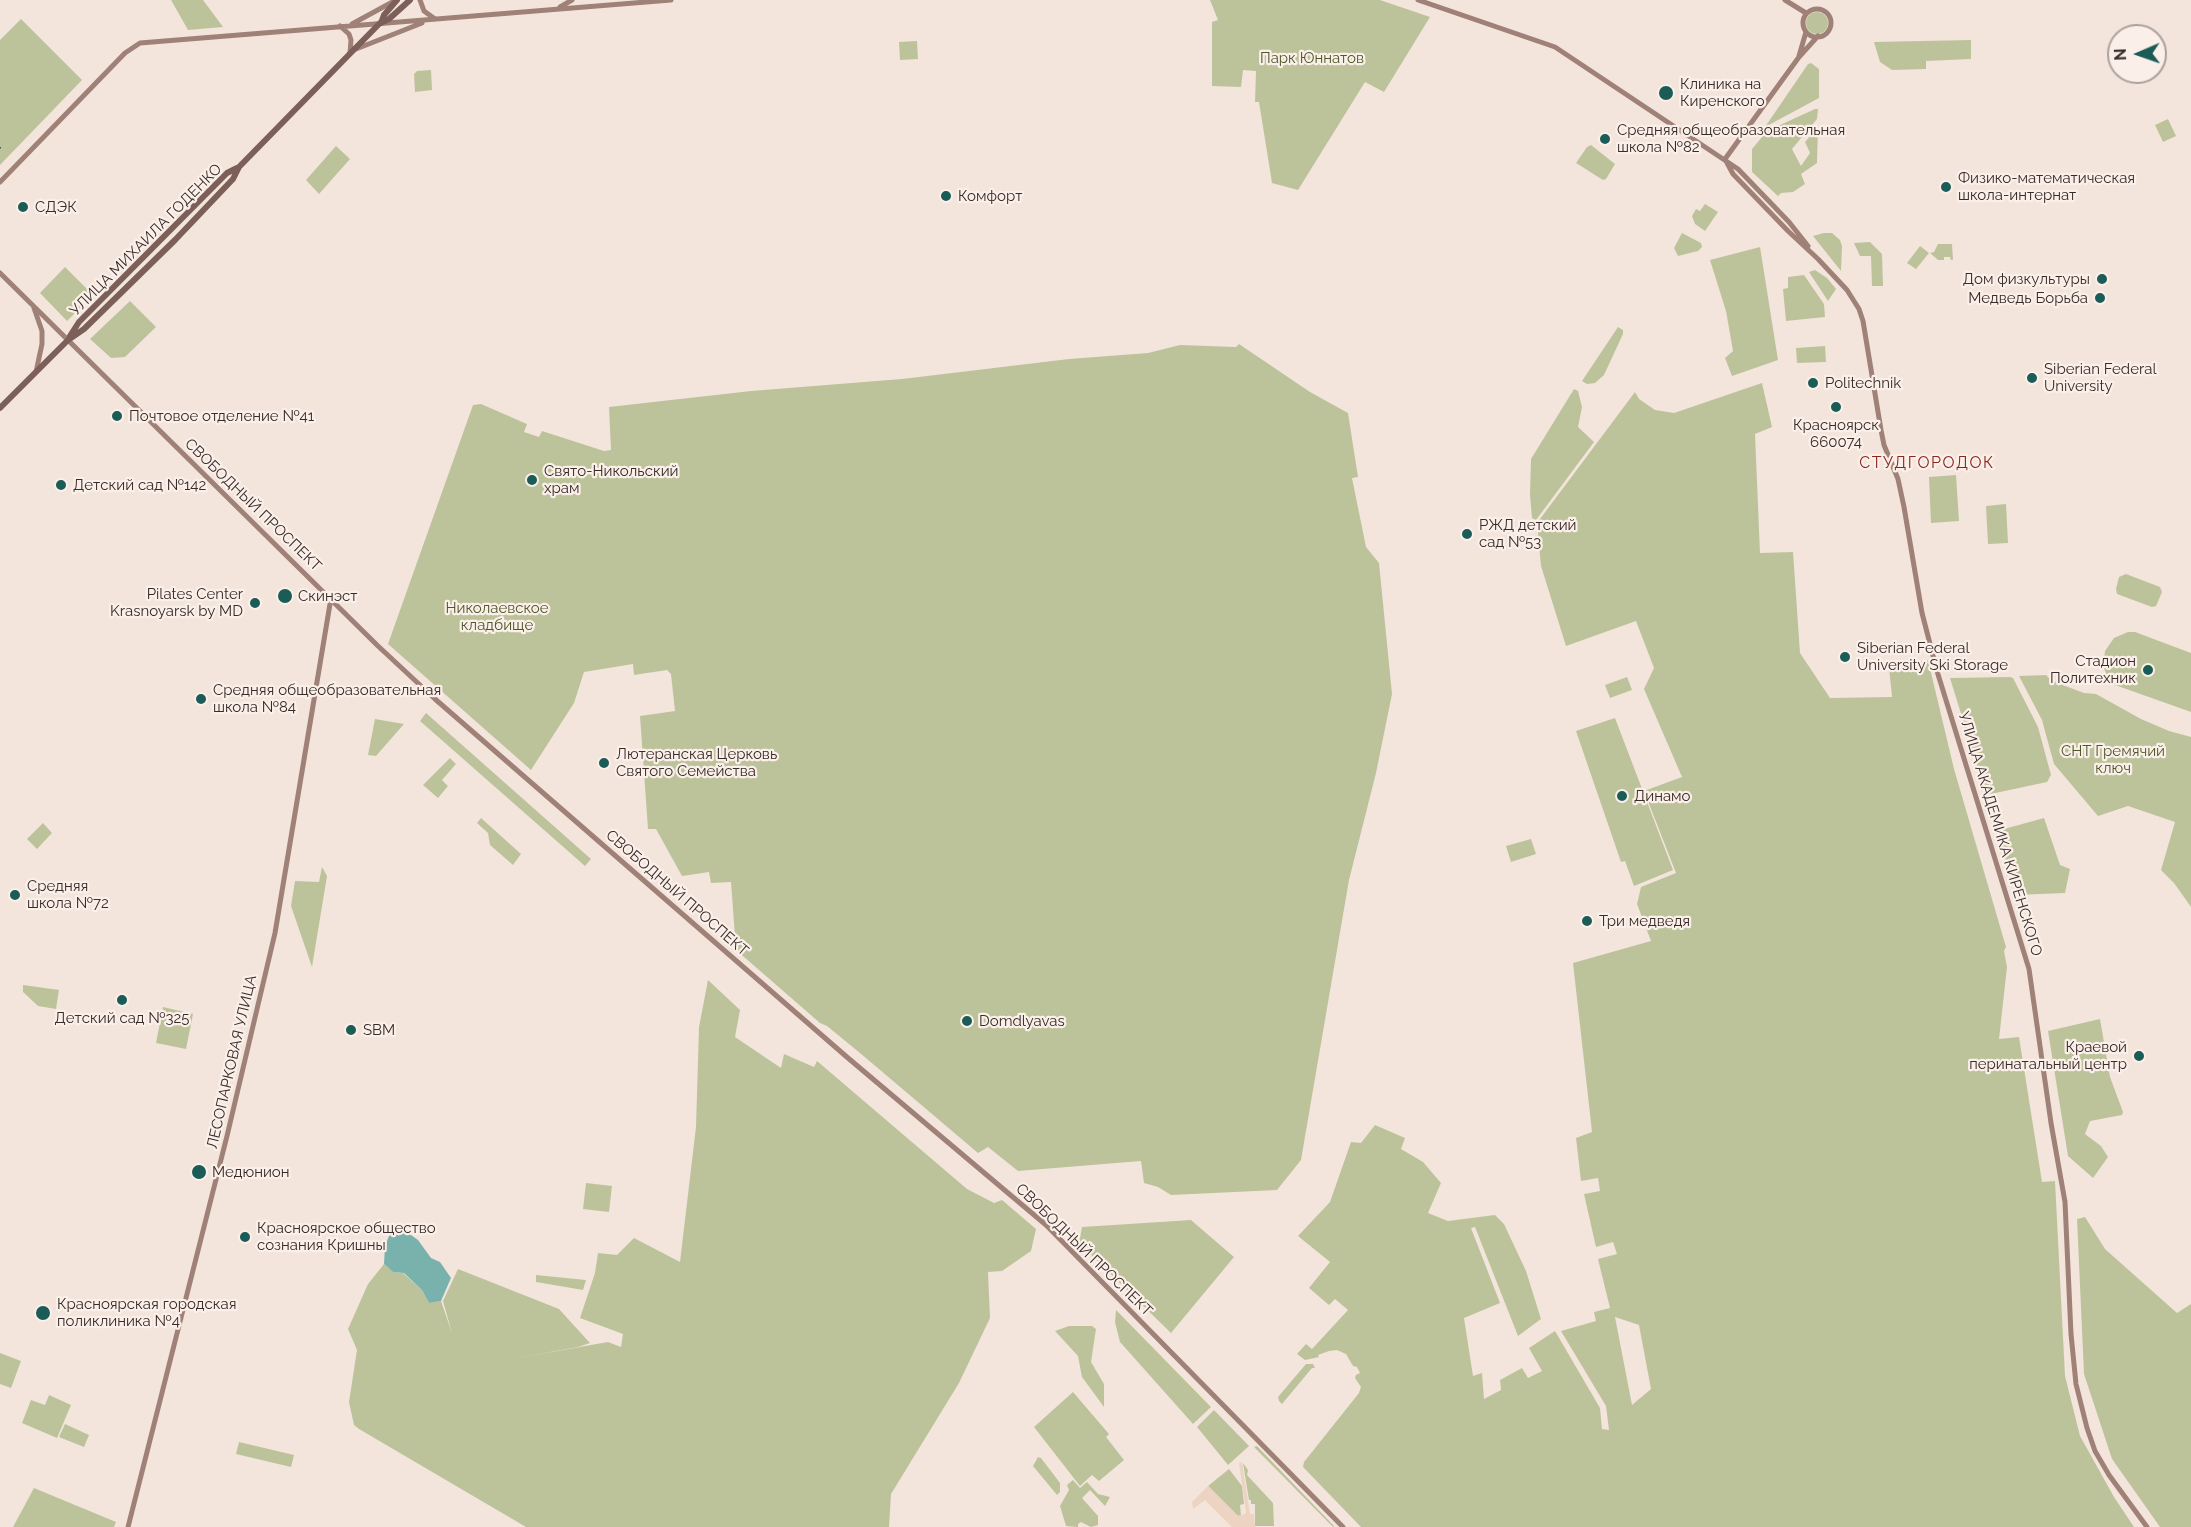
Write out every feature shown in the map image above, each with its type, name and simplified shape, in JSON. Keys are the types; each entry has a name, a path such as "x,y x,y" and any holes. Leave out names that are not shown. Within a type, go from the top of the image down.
{"main road":[{"path":"380,23 396,0"},
{"path":"347,26 396,0"},
{"path":"380,23 389,19 410,0"},
{"path":"420,0 424,11 437,20"},
{"path":"552,10 572,0"},
{"path":"607,0 620,4"},
{"path":"0,182 117,61 140,43 552,10 586,3 620,4 671,0"},
{"name":"УЛИЦА АКАДЕМИКА КИРЕНСКОГО","path":"1418,0 1555,47 1725,159 1732,174 1818,259 1853,299 1863,321 1884,445 1898,479 1922,613 1985,829 2027,957 2065,1202 2071,1334 2076,1384 2082,1413 2091,1442 2104,1468 2147,1527"},
{"path":"1785,0 1806,14"},
{"path":"1725,159 1799,57 1818,36 1829,29 1829,17 1825,11 1818,9 1806,14"},
{"path":"1799,57 1806,32 1803,24 1806,14"},
{"path":"356,49 416,25 437,20"},
{"name":"УЛИЦА МИХАИЛА ГОДЕНКО","path":"0,408 68,339 84,329 175,240 232,179 239,167 380,23"},
{"path":"340,26 349,34 351,40 348,57"},
{"path":"1806,32 1818,36"},
{"name":"СВОБОДНЫЙ ПРОСПЕКТ","path":"0,273 378,646 482,740 856,1064 1046,1225 1343,1527"},
{"path":"34,307 42,331 42,344 36,372"},
{"name":"ЛЕСОПАРКОВАЯ УЛИЦА","path":"128,1527 220,1162 284,892 331,598"}],"green space":[{"path":"171,0 203,0 223,27 188,30"},
{"name":"Парк Юннатов","path":"1210,0 1380,0 1430,17 1384,92 1365,82 1298,190 1272,183 1259,102 1255,102 1256,71 1243,70 1241,87 1212,86 1212,22 1218,20"},
{"path":"1817,12 1825,15 1828,23 1825,31 1817,34 1809,31 1806,23 1809,15"},
{"path":"21,19 82,80 0,165 0,40"},
{"path":"1971,40 1971,59 1926,61 1926,69 1892,70 1880,62 1874,42"},
{"path":"917,41 918,59 900,60 899,42"},
{"path":"1811,63 1819,69 1819,98 1765,127 1808,64"},
{"path":"431,70 432,90 415,92 414,74 417,71"},
{"path":"1818,109 1817,119 1792,149 1801,166 1810,153 1805,142 1818,127 1817,163 1801,174 1805,184 1793,192 1781,193 1778,196 1752,172 1752,149 1767,131"},
{"path":"2168,119 2176,136 2163,142 2155,125"},
{"path":"1591,145 1615,164 1606,179 1603,180 1576,163"},
{"path":"336,146 350,159 319,194 306,180"},
{"path":"1705,204 1718,212 1705,231 1695,224 1692,216 1696,209 1700,211"},
{"path":"1682,233 1701,243 1702,247 1698,251 1678,256 1674,248"},
{"path":"1832,233 1840,240 1842,246 1841,271 1813,236"},
{"path":"1870,242 1882,254 1883,286 1872,286 1871,256 1860,256 1854,243"},
{"path":"1938,244 1952,244 1953,260 1950,257 1944,257 1944,260 1938,260 1930,253 1934,252"},
{"path":"1920,246 1929,253 1916,269 1907,263"},
{"path":"1760,247 1778,360 1732,376 1725,358 1733,351 1726,311 1710,260"},
{"path":"65,267 93,295 67,321 40,293"},
{"path":"1815,270 1827,278 1836,289 1828,301 1809,272"},
{"path":"1804,275 1824,304 1825,317 1786,321 1783,289 1788,288 1788,277"},
{"path":"130,301 156,327 125,357 111,358 90,339"},
{"path":"1618,327 1623,330 1623,334 1604,375 1595,383 1587,384 1582,381"},
{"name":"Николаевское кладбище","path":"1239,344 1310,392 1348,413 1358,477 1352,478 1366,547 1379,563 1392,694 1376,773 1349,880 1301,1160 1277,1190 1171,1195 1158,1187 1144,1183 1141,1161 1018,1171 988,1147 978,1153 860,1053 820,1023 736,950 731,882 711,883 709,872 682,876 656,829 648,829 640,716 675,711 671,674 667,670 634,675 633,664 584,672 574,703 531,770 388,644 473,405 481,404 527,424 524,432 539,437 542,431 604,451 611,450 609,407 751,391 902,379 1069,359 1148,353 1180,345 1236,347"},
{"path":"1825,346 1826,362 1797,363 1796,348"},
{"path":"1762,383 1772,427 1755,434 1760,553 1793,552 1800,653 1830,698 1892,697 1889,667 1928,660 1954,769 2006,947 2004,951 2007,967 1999,1039 2019,1037 2042,1182 2055,1181 2065,1376 2080,1436 2114,1497 2134,1527 1361,1527 1303,1467 1304,1462 1359,1393 1361,1387 1355,1378 1360,1373 1346,1354 1337,1350 1329,1351 1318,1355 1319,1357 1305,1360 1297,1354 1306,1344 1312,1349 1348,1310 1335,1299 1329,1305 1309,1288 1330,1262 1298,1236 1330,1202 1351,1142 1361,1143 1375,1125 1405,1138 1401,1149 1423,1162 1441,1183 1428,1213 1448,1221 1495,1215 1504,1224 1526,1271 1541,1319 1518,1336 1475,1227 1471,1228 1500,1303 1464,1318 1473,1376 1482,1373 1484,1399 1501,1390 1500,1380 1522,1368 1528,1378 1542,1371 1529,1348 1555,1331 1600,1408 1602,1429 1609,1430 1606,1406 1561,1331 1596,1321 1594,1312 1610,1308 1598,1259 1617,1254 1613,1242 1596,1247 1584,1194 1600,1191 1598,1178 1581,1181 1576,1138 1592,1132 1573,963 1651,941 1637,904 1641,887 1676,873 1644,791 1682,777 1644,689 1654,668 1636,621 1566,646 1541,566 1537,523 1635,392 1639,399 1655,410 1674,413","holes":["1615,1317 1639,1325 1651,1389 1632,1405"]},
{"path":"1574,389 1578,391 1582,407 1578,427 1594,442 1536,520 1532,518 1530,495 1531,459"},
{"path":"1956,475 1959,521 1931,523 1929,477"},
{"path":"2006,504 2008,543 1988,544 1986,506"},
{"path":"2126,574 2160,587 2162,592 2156,606 2152,607 2117,594 2119,577"},
{"name":"Стадион Политехник","path":"2128,632 2135,632 2191,653 2191,712 2115,685 2109,680 2103,666 2105,651 2114,638"},
{"name":"СНТ Гремячий ключ","path":"2046,675 2052,681 2084,693 2096,694 2141,719 2169,731 2191,737 2191,907 2174,883 2161,870 2175,822 2128,806 2098,816 2054,764 2042,720 2019,676"},
{"path":"1627,677 1632,690 1610,698 1605,685"},
{"path":"1950,678 2013,678 2038,727 2051,775 2047,782 1986,795"},
{"path":"426,713 591,859 585,866 420,721"},
{"name":"Динамо","path":"1615,718 1673,870 1634,886 1625,861 1621,862 1576,731"},
{"path":"375,719 404,724 376,756 368,755"},
{"path":"450,758 456,764 442,780 448,786 438,798 423,785"},
{"path":"481,818 521,854 513,865 490,845 488,833 477,823"},
{"path":"2044,818 2060,865 2070,869 2065,893 2016,895 1997,831"},
{"path":"43,823 52,833 37,849 27,839"},
{"path":"1531,839 1536,854 1511,862 1506,846"},
{"path":"322,867 327,876 312,967 291,906 295,881 319,882"},
{"path":"708,980 740,1010 735,1037 781,1068 784,1054 814,1067 817,1061 967,1189 994,1203 1002,1200 1036,1229 1031,1251 1002,1271 988,1272 990,1318 959,1383 891,1494 889,1527 526,1527 354,1425 349,1402 357,1350 348,1329 368,1284 384,1264 393,1272 403,1273 422,1290 429,1303 441,1301 452,1333 443,1301 458,1269 559,1309 590,1343 506,1360 608,1342 621,1347 623,1334 580,1318 595,1273 598,1253 617,1255 634,1238 680,1262 696,1127 699,1027"},
{"path":"23,985 59,990 56,1009 38,1006 23,992"},
{"path":"163,1007 193,1014 186,1049 156,1043"},
{"path":"2100,1019 2110,1077 2123,1112 2122,1115 2090,1121 2085,1134 2101,1146 2108,1157 2093,1178 2068,1156 2048,1031"},
{"path":"586,1183 612,1186 609,1212 583,1209"},
{"path":"2085,1217 2105,1249 2177,1313 2191,1304 2191,1527 2160,1527 2112,1459 2084,1374 2077,1219"},
{"path":"1191,1220 1234,1257 1171,1333 1079,1243 1082,1227"},
{"path":"536,1275 586,1280 583,1290 536,1282"},
{"path":"1116,1310 1211,1407 1193,1424 1120,1342 1115,1322"},
{"path":"1069,1326 1092,1326 1096,1329 1091,1362 1104,1384 1104,1407 1082,1377 1078,1356 1055,1331"},
{"path":"0,1353 21,1361 11,1388 0,1384"},
{"path":"1306,1364 1313,1364 1315,1368 1312,1368 1282,1404 1278,1397"},
{"path":"1073,1392 1109,1434 1106,1437 1124,1460 1099,1481 1092,1475 1080,1486 1034,1427"},
{"path":"49,1395 71,1405 57,1438 22,1423 31,1400 45,1405"},
{"path":"1214,1410 1249,1446 1228,1465 1197,1427"},
{"path":"65,1424 89,1435 84,1447 59,1437"},
{"path":"239,1442 294,1455 291,1467 236,1454"},
{"path":"1257,1446 1334,1526 1333,1527 1254,1447"},
{"path":"1038,1457 1060,1483 1060,1492 1057,1495 1033,1466"},
{"path":"1243,1463 1248,1470 1247,1475 1273,1503 1274,1526 1255,1526 1255,1504 1251,1504 1249,1500"},
{"path":"1229,1469 1242,1486 1244,1504 1240,1505 1241,1515 1238,1516 1208,1486"},
{"path":"1073,1480 1080,1488 1087,1482 1098,1494 1110,1497 1105,1506 1090,1490 1082,1498 1098,1516 1098,1525 1091,1527 1081,1522 1078,1527 1066,1526 1060,1506 1069,1490 1067,1485"},
{"path":"34,1488 116,1522 114,1527 13,1527"}],"shaded area":[{"path":"1242,1462 1250,1514 1254,1514 1255,1527 1232,1527 1205,1500 1193,1509 1192,1502 1208,1486 1238,1516 1245,1514 1239,1463"}],"water":[{"path":"404,1230 418,1240 431,1258 440,1262 451,1278 441,1301 429,1303 422,1290 404,1273 393,1272 384,1264 385,1246 389,1236"}],"place":[{"name":"Клиника на Киренского","path":"1666,93"},
{"name":"Средняя общеобразовательная школа №82","path":"1605,139"},
{"name":"Физико-математическая школа-интернат","path":"1946,187"},
{"name":"Комфорт","path":"946,196"},
{"name":"СДЭК","path":"23,207"},
{"name":"Дом физкультуры","path":"2102,279"},
{"name":"Медведь Борьба","path":"2100,298"},
{"name":"Siberian Federal University","path":"2032,378"},
{"name":"Politechnik","path":"1813,383"},
{"name":"Красноярск 660074","path":"1836,407"},
{"name":"Почтовое отделение №41","path":"117,416"},
{"name":"Свято-Никольский храм","path":"532,480"},
{"name":"Детский сад №142","path":"61,485"},
{"name":"РЖД детский сад №53","path":"1467,534"},
{"name":"Скинэст","path":"285,596"},
{"name":"Pilates Center Krasnoyarsk by MD","path":"255,603"},
{"name":"Siberian Federal University Ski Storage","path":"1845,657"},
{"name":"Стадион Политехник","path":"2148,670"},
{"name":"Средняя общеобразовательная школа №84","path":"201,699"},
{"name":"Лютеранская Церковь Святого Семейства","path":"604,763"},
{"name":"Динамо","path":"1622,796"},
{"name":"Средняя школа №72","path":"15,895"},
{"name":"Три медведя","path":"1587,921"},
{"name":"Детский сад №325","path":"122,1000"},
{"name":"Domdlyavas","path":"967,1021"},
{"name":"SBM","path":"351,1030"},
{"name":"Краевой перинатальный центр","path":"2139,1056"},
{"name":"Медюнион","path":"199,1172"},
{"name":"Красноярское общество сознания Кришны","path":"245,1237"},
{"name":"Красноярская городская поликлиника №4","path":"43,1313"}],"district":[{"name":"СТУДГОРОДОК","path":"1927,463"}]}
